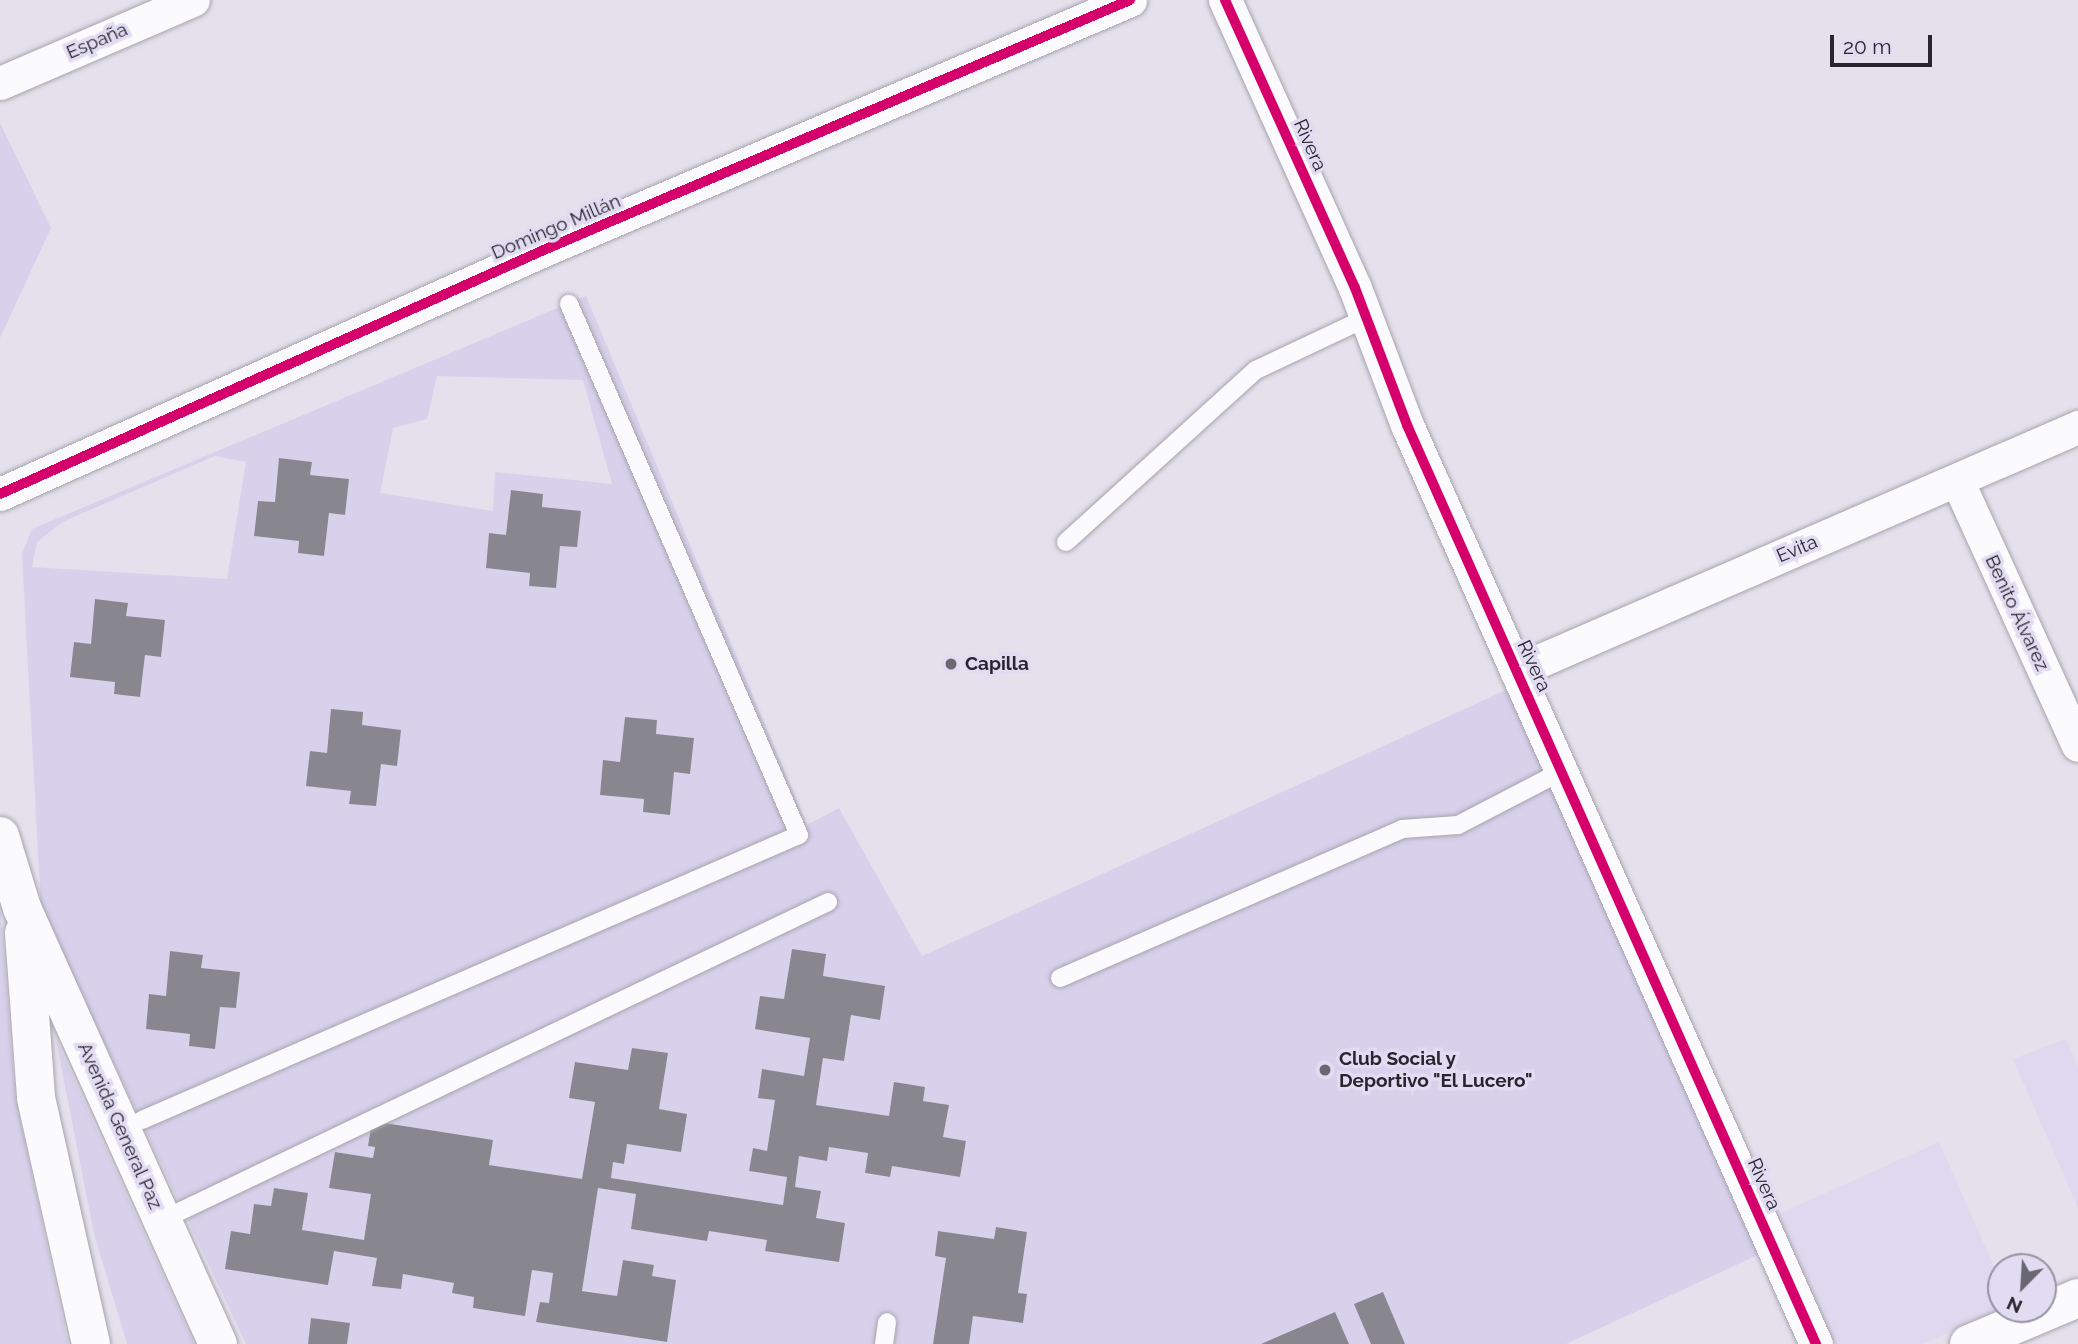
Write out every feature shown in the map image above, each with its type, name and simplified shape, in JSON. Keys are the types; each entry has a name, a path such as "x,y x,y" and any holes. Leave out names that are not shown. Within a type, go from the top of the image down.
{"street":[{"name":"España","path":"0,83 193,0"},
{"name":"Domingo Millán","path":"0,494 546,249 1130,0"},
{"name":"Rivera","path":"1225,0 1366,318 1407,425 1816,1344"},
{"name":"Evita","path":"1516,671 2078,427"},
{"name":"Benito Álvarez","path":"1957,480 2078,745"},
{"name":"Avenida General Paz","path":"0,836 22,908 132,1124 162,1220 218,1344"},
{"name":"Avenida General Paz","path":"22,908 36,1098 91,1344"},
{"path":"1969,1344 2078,1298"}],"lane":[{"path":"132,1124 799,835 569,304"},
{"path":"1066,542 1256,370 1366,318"},
{"path":"1060,978 1402,829 1458,825 1562,771"},
{"path":"162,1220 828,902"},
{"path":"884,1344 887,1322"}],"shaded area":[{"path":"0,123 51,228 0,338"},
{"path":"586,296 807,825 839,808 922,956 1513,687 1762,1253 1566,1344 969,1344 973,1316 1023,1323 1027,1295 1018,1293 1027,1232 996,1227 994,1239 938,1231 935,1256 946,1258 933,1344 347,1344 350,1323 311,1318 308,1344 246,1344 41,908 22,554 32,529","holes":["437,376 583,380 612,484 495,472 493,511 380,493 393,428 427,419","215,456 246,462 227,579 32,567 37,542 62,522","280,458 311,462 310,475 349,479 345,515 329,513 324,556 298,553 299,541 254,536 258,501 275,502","511,490 543,494 542,507 560,546 555,588 529,586 530,573 486,568 489,533 506,535","96,599 128,603 126,616 165,621 161,656 145,655 140,697 114,694 115,682 71,677 74,642 91,644","625,717 657,720 656,734 694,738 690,774 674,772 669,815 643,812 644,799 600,795 603,760 620,762","792,949 826,954 823,976 880,1020 851,1015 844,1061 823,1058 816,1105 889,1116 925,1087 923,1101 949,1105 943,1137 966,1142 960,1177 892,1166 889,1177 865,1174 868,1153 829,1147 827,1160 799,1156 795,1187 821,1191 816,1218 845,1223 838,1262 766,1251 767,1240 709,1231 707,1241 631,1229 636,1194 598,1188 582,1290 617,1296 623,1260 654,1265 652,1276 676,1280 666,1342 537,1322 540,1302 549,1303 553,1273 532,1270 525,1316 473,1308 474,1297 453,1293 454,1283 403,1274 400,1289 373,1286 377,1258 334,1251 328,1285 231,1232 250,1234 254,1204 271,1206 274,1188 308,1193 302,1230 364,1240 371,1194 329,1187 335,1152 373,1158 375,1147 368,1146 372,1121 493,1140 489,1165 582,1179 595,1102 570,1098 575,1062 628,1070 633,1048 668,1054 659,1109 686,1114 681,1152 627,1144 624,1164 613,1162 611,1178 783,1205 787,1177 749,1171 753,1148 767,1151 775,1100 758,1097 762,1070 804,1076 810,1038 755,1028 760,996 784,999","170,951 202,955 201,968 240,972 236,1008 220,1007 215,1049 189,1046 190,1034 146,1029 149,994 166,996"]},
{"path":"0,904 15,1096 68,1344 0,1344"},
{"path":"2066,1039 2078,1066 2078,1208 2013,1059"},
{"path":"56,1040 194,1344 127,1344 94,1234"},
{"path":"1939,1142 1988,1253 1987,1316 1922,1344 1827,1344 1772,1217"}],"building":[{"path":"279,458 312,462 310,475 349,479 345,515 329,513 324,556 298,553 299,541 254,536 258,501 275,502"},
{"path":"511,490 543,494 542,507 581,511 577,547 560,546 556,588 529,586 530,573 486,568 489,533 506,535"},
{"path":"95,599 128,603 126,616 165,620 161,657 145,655 140,697 114,694 115,682 70,677 74,642 91,644"},
{"path":"331,709 363,712 362,725 401,730 397,766 381,764 376,806 349,804 351,791 306,786 310,751 327,753"},
{"path":"625,717 657,720 656,734 694,738 690,774 674,772 670,815 643,812 644,799 600,795 603,760 620,762"},
{"path":"792,949 826,954 823,976 885,986 880,1020 851,1015 844,1061 823,1058 816,1105 889,1116 894,1082 925,1087 923,1101 949,1105 943,1137 966,1141 960,1177 892,1166 890,1177 865,1173 868,1153 829,1147 827,1161 799,1156 795,1187 821,1191 816,1218 845,1223 839,1262 765,1251 767,1240 709,1231 707,1241 631,1229 636,1194 598,1188 582,1291 617,1296 623,1260 654,1265 652,1276 676,1280 667,1342 536,1322 540,1302 549,1303 553,1273 532,1270 525,1316 473,1308 474,1297 452,1293 454,1283 403,1274 401,1289 372,1286 377,1258 334,1251 328,1285 225,1269 231,1231 250,1234 254,1204 271,1206 274,1188 308,1193 302,1230 364,1240 371,1194 329,1188 335,1152 373,1158 375,1147 368,1146 372,1121 493,1140 489,1165 582,1179 595,1102 569,1098 575,1062 628,1070 632,1048 668,1053 659,1109 687,1114 681,1152 627,1144 624,1164 613,1162 611,1178 783,1205 787,1177 749,1171 753,1148 767,1151 775,1100 758,1098 762,1069 804,1076 810,1038 755,1029 760,996 784,999"},
{"path":"170,951 203,955 201,968 240,972 236,1008 220,1007 215,1049 189,1046 190,1034 146,1029 149,994 166,996"},
{"path":"996,1227 1027,1232 1018,1293 1027,1294 1023,1323 973,1316 969,1344 933,1344 946,1258 935,1256 938,1231 994,1239"},
{"path":"1383,1292 1405,1344 1371,1344 1354,1304"},
{"path":"1335,1312 1349,1344 1261,1344 1312,1322"},
{"path":"311,1318 350,1323 347,1344 308,1344"}],"cycle path":[{"path":"0,494 546,249 1130,0"},
{"path":"1225,0 1355,288 1407,425 1816,1344"}],"place":[{"name":"Capilla","path":"951,664"},
{"name":"Club Social y Deportivo \"El Lucero\"","path":"1325,1070"}]}
